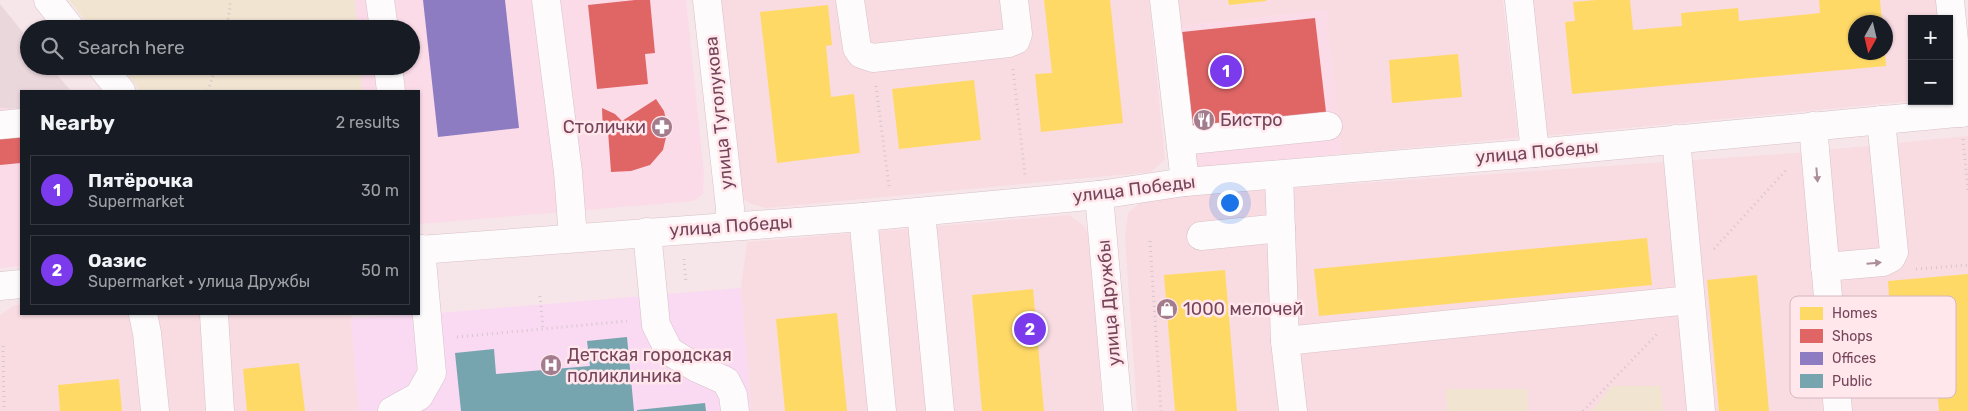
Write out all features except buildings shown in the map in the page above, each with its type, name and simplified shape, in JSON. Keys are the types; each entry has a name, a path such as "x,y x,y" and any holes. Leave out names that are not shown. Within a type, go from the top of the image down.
{"street":[{"path":"48,0 64,20"},
{"path":"380,0 383,20"},
{"path":"546,0 568,172 573,238"},
{"name":"улица Туголукова","path":"707,0 730,208 729,226"},
{"path":"850,0 857,48 861,54 873,58 1009,43 1016,40 1018,34 1014,0"},
{"path":"1164,0 1185,182"},
{"path":"1519,0 1535,153"},
{"path":"1950,0 1964,118"},
{"path":"107,75 118,90"},
{"path":"389,75 391,90"},
{"name":"улица Победы","path":"420,249 863,218 1099,195 1185,182 1535,153 1882,120 1964,118"},
{"path":"1825,267 1883,262 1891,258 1894,252 1882,120"},
{"path":"0,124 20,123"},
{"path":"1181,141 1328,126"},
{"path":"1813,126 1828,296"},
{"path":"1676,139 1701,411"},
{"path":"1279,175 1285,341 1293,411"},
{"name":"улица Дружбы","path":"1099,195 1118,411"},
{"path":"922,212 940,411"},
{"path":"863,218 882,411"},
{"path":"1200,236 1281,228"},
{"path":"647,232 656,325 669,351 697,368 726,382 733,395 735,411"},
{"path":"392,411 419,396 432,373 420,249"},
{"path":"0,286 20,284"},
{"path":"1285,341 1690,300"},
{"path":"143,315 147,333 155,411"},
{"path":"214,315 220,411"},
{"path":"1837,398 1838,411"}],"path":[{"path":"228,20 230,0"},
{"path":"1009,43 1026,178"},
{"path":"873,58 889,192"},
{"path":"208,90 213,75"},
{"path":"1964,118 1968,190"},
{"path":"1150,241 1161,411"},
{"path":"683,257 686,283"},
{"path":"540,296 543,329"},
{"path":"429,340 656,318"},
{"path":"3,346 4,411"}],"shaded area":[{"path":"69,0 355,0 356,20 85,20"},
{"path":"355,0 686,0 704,174 703,194 693,201 420,224 420,90 362,90 361,75 420,75 420,20 356,20"},
{"path":"715,0 1149,0 1165,159 1151,172 766,208 752,204 739,197"},
{"path":"1171,0 1503,0 1518,138 1342,154 1326,10 1174,27"},
{"path":"1528,0 1938,0 1940,15 1908,15 1908,101 1542,136"},
{"path":"0,4 20,29 20,75 58,75 70,90 20,90 20,109 0,108"},
{"path":"1326,10 1342,154 1190,168 1174,27"},
{"path":"128,75 361,75 362,90 139,90"},
{"path":"0,108 20,109 20,266 0,268"},
{"path":"1968,136 1968,411 1137,411 1125,236 1128,213 1146,198 1795,153"},
{"path":"1069,215 1084,226 1093,243 1102,411 751,411 741,288 747,242"},
{"name":"Детская городская поликлиника","path":"741,288 751,411 359,411 351,318 426,314"},
{"path":"15,305 20,305 20,315 351,315 359,411 0,411 0,315"},
{"path":"1612,386 1661,386 1663,411 1592,411"},
{"path":"1446,389 1527,389 1528,411 1447,411"}],"place":[{"name":"Пятёрочка","path":"1226,71"},
{"name":"Бистро","path":"1204,120"},
{"name":"Столички","path":"662,127"},
{"name":"1000 мелочей","path":"1167,309"},
{"name":"Оазис","path":"1030,329"},
{"name":"Детская городская поликлиника","path":"551,365"}]}
